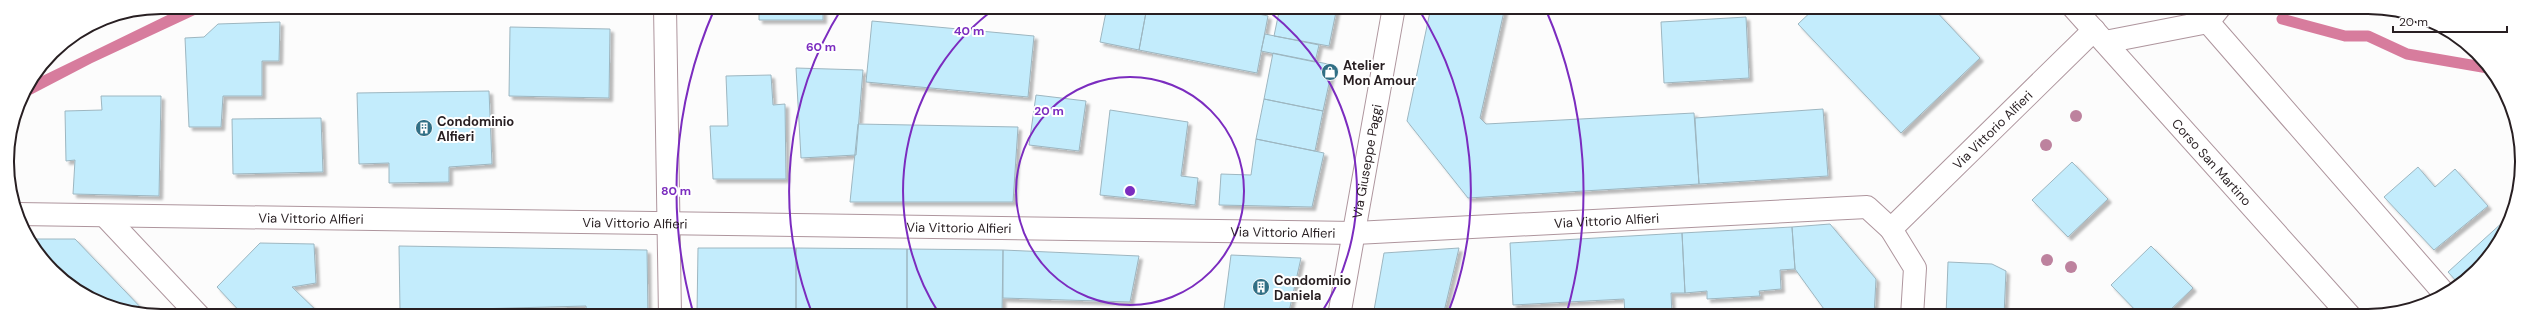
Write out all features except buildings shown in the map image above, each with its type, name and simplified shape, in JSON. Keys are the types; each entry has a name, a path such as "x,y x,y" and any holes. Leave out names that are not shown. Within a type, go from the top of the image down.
{"street":[{"path":"665,14 670,309"},
{"name":"Via Giuseppe Paggi","path":"1339,309 1355,233 1393,14"},
{"name":"Corso San Martino","path":"2079,14 2344,309"},
{"path":"2099,36 2214,15 2441,289"},
{"name":"Via Vittorio Alfieri","path":"1891,229 2099,36"},
{"name":"Via Vittorio Alfieri","path":"24,214 1355,233 1867,207 1891,229 1915,268 1912,309"},
{"path":"105,216 192,309"}],"shaded area":[{"path":"170,14 197,14 92,63 29,96 41,77"}],"waterway":[{"path":"2282,19 2345,36 2368,36 2407,54 2480,67"}],"place":[{"name":"Atelier Mon Amour","path":"1330,72"},
{"name":"Condominio Alfieri","path":"424,128"},
{"name":"Condominio Daniela","path":"1261,287"}]}
